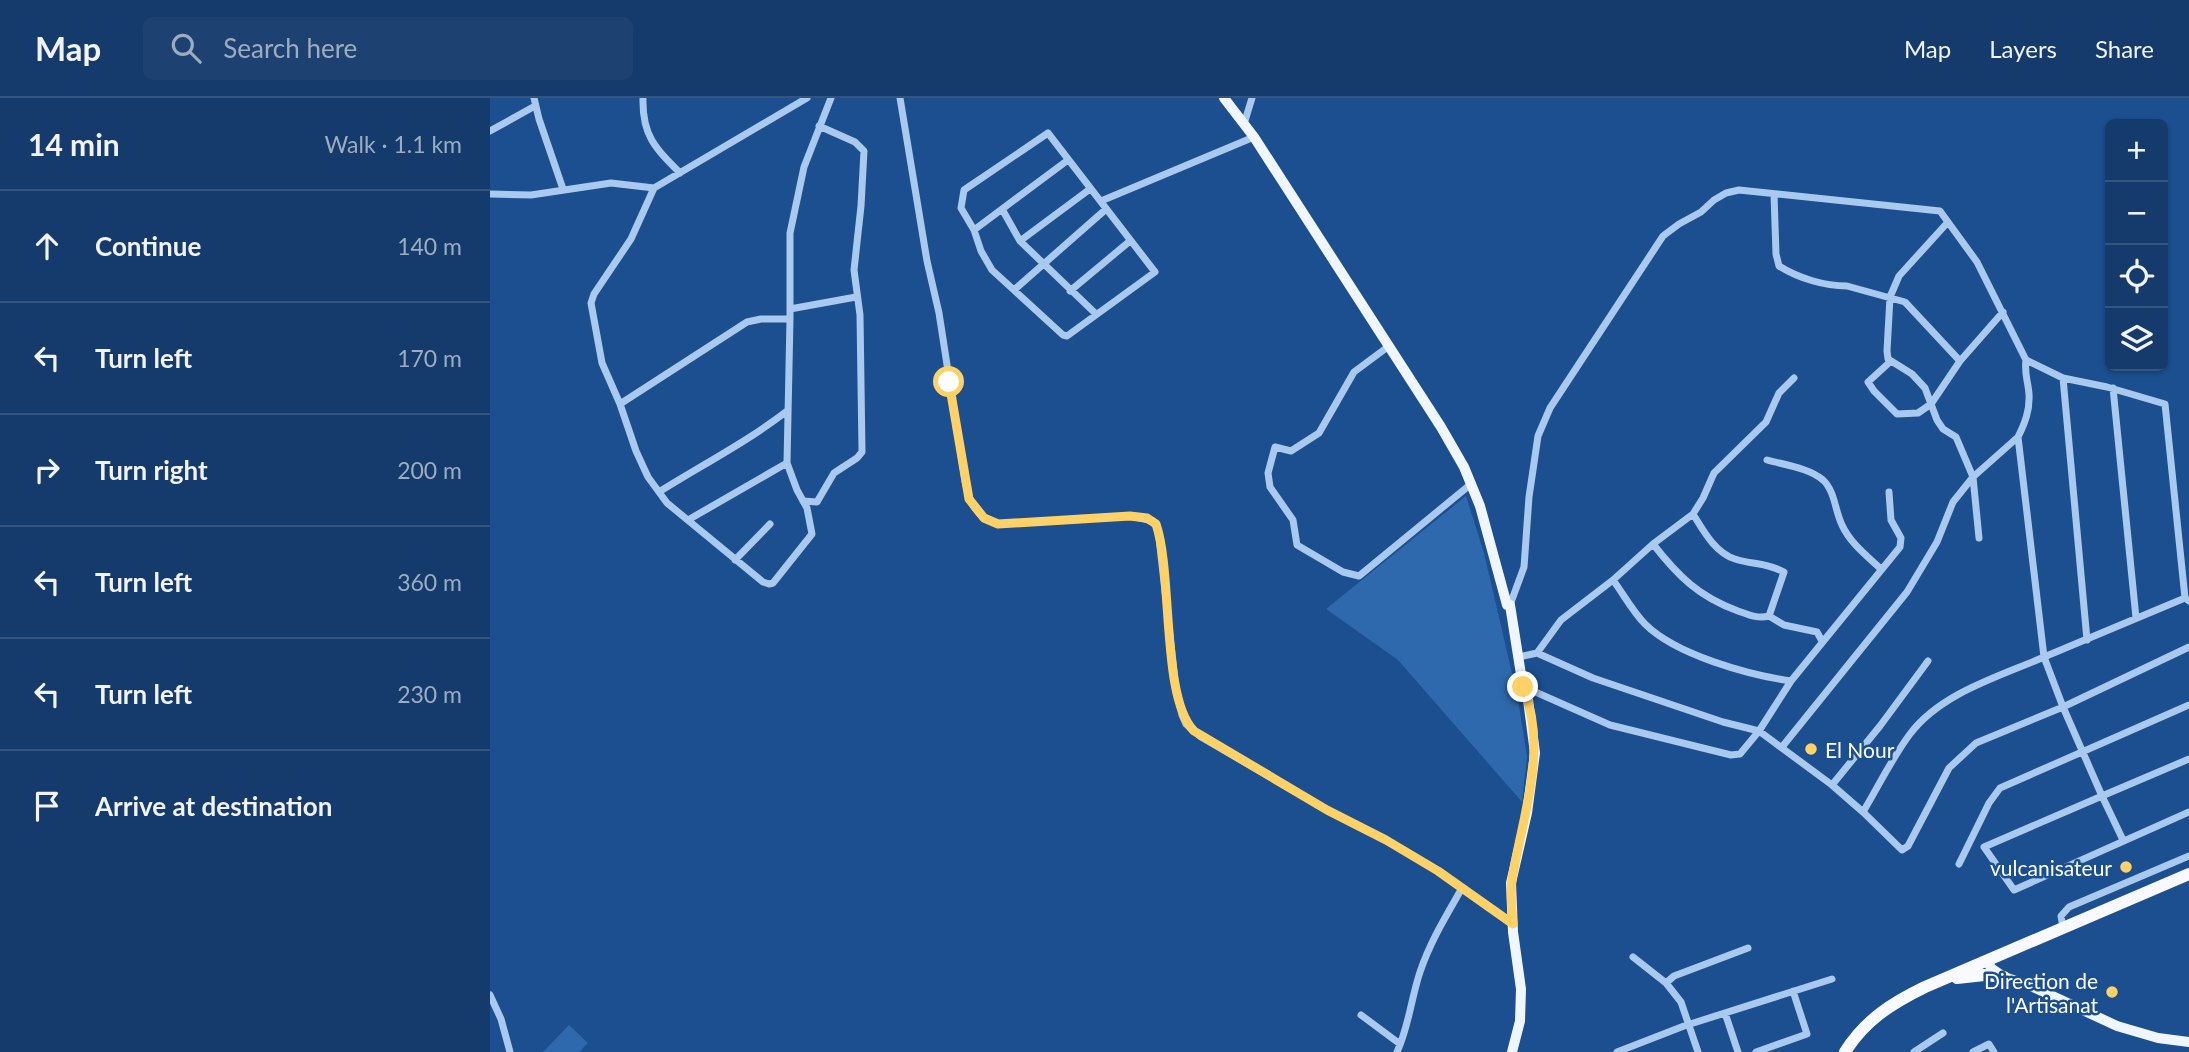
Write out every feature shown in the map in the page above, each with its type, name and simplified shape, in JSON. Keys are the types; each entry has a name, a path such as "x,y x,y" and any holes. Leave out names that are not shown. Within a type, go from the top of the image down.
{"highway":[{"path":"1845,1052 1866,1024 1891,1004 2189,874"},
{"path":"1943,980 1974,975 2004,977"}],"main road":[{"path":"1224,98 1254,137 1441,427 1480,506 1507,605 1510,605 1535,753 1527,813 1511,883 1521,989 1520,1021 1512,1052"},
{"path":"1991,959 1991,968 2004,977 2031,986 2126,1029 2158,1038 2189,1042"},
{"path":"1991,959 2031,986"}],"street":[{"path":"643,98 642,117 647,135 680,173"},
{"path":"807,98 654,188 631,239 594,294 591,303 602,363 648,477 667,503 735,560 769,584 776,580 812,534 807,508 787,464 790,233 804,167 831,98"},
{"path":"900,98 927,261 939,313 967,490 975,509 984,518 998,524 1130,516 1153,521 1158,529 1176,689 1186,724 1200,737 1327,810 1386,840 1513,924"},
{"path":"1243,125 1252,98"},
{"path":"490,131 535,102 563,189"},
{"path":"803,501 817,502 834,473 862,452 860,315 854,270 862,206 864,151 855,142 819,127"},
{"path":"1048,132 1090,189 1155,272 1067,336 992,270 961,208 964,190 1048,132"},
{"path":"1101,201 1254,137"},
{"path":"974,230 1068,160"},
{"path":"490,194 531,195 611,183 654,188"},
{"path":"1020,241 1090,189"},
{"path":"1510,605 1524,567 1529,498 1538,436 1550,408 1663,236 1726,193 1739,190 1940,211 1977,262 2026,360 2024,373 2029,393 2026,421 2018,437 1973,477 1953,502 1937,542 1907,592 1782,747"},
{"path":"1774,194 1776,254 1779,266 1807,279 1847,286 1905,302 1961,361"},
{"path":"1002,209 1020,241 1096,314"},
{"path":"1014,290 1105,210"},
{"path":"1948,222 1899,275 1890,297 1886,351 1888,359 1912,374 1925,388 1937,421 1943,429 1956,437 1973,477 1979,538"},
{"path":"1070,291 1130,241"},
{"path":"790,309 856,297"},
{"path":"1891,361 1868,382 1897,414 1918,413 1931,404 1961,361 2003,312"},
{"path":"620,404 747,322 761,318 790,319"},
{"path":"1389,346 1354,372 1319,433 1291,450 1275,447 1268,473 1270,487 1293,520 1297,545 1343,572 1359,576 1471,484"},
{"path":"1863,813 1910,734 1927,716 1963,692 2136,618 2187,600 2165,404 2113,388 2063,377 2026,360"},
{"path":"2063,377 2087,640"},
{"path":"1537,653 1561,620 1693,514 1714,473 1766,422 1779,393 1794,378"},
{"path":"2113,388 2136,618"},
{"path":"659,492 758,433 787,411"},
{"path":"2018,437 2043,657 2123,840"},
{"path":"1767,460 1806,471 1822,479 1829,487 1841,524 1848,536 1881,569"},
{"path":"688,520 787,464"},
{"path":"1523,687 1610,725 1731,755 1740,754 1759,731 1791,681 1900,547 1901,538 1891,520 1889,492"},
{"path":"1693,514 1705,534 1723,553 1735,559 1769,565 1784,572 1769,616"},
{"path":"735,560 770,524"},
{"path":"1653,544 1676,572 1703,595 1721,605 1759,618 1769,616 1784,625 1817,632 1822,641"},
{"path":"1614,580 1644,623 1659,636 1711,660 1768,678 1791,681"},
{"path":"1519,657 1537,653 1593,678 1723,722 1759,731 1832,785 1902,850 1908,846 1949,768 1976,743 2063,707 2189,648"},
{"path":"1832,785 1928,661"},
{"path":"1959,864 1989,803 2000,788 2189,705"},
{"path":"1984,847 2189,759"},
{"path":"1972,835 1984,847 2014,890 2189,813"},
{"path":"2063,928 2061,916 2068,907 2189,856"},
{"path":"2148,873 2155,888"},
{"path":"1361,1015 1399,1048 1419,974 1433,937 1462,888"},
{"path":"1666,983 1674,976 1748,948"},
{"path":"1633,957 1674,992 1690,1024 1698,1052"},
{"path":"1617,1052 1690,1024 1832,979"},
{"path":"1756,1052 1807,1034 1793,991"},
{"path":"490,995 501,1019 510,1052"},
{"path":"1725,1013 1738,1052"},
{"path":"1914,1052 1943,1033"},
{"path":"1973,1052 1989,1044 1994,1052"}],"shaded area":[{"path":"1466,496 1484,553 1518,699 1527,757 1522,802 1398,660 1326,609"},
{"path":"569,1025 588,1043 579,1052 543,1052"}],"place":[{"name":"El Nour","path":"1811,749"},
{"name":"vulcanisateur","path":"2126,867"},
{"name":"Direction de l'Artisanat","path":"2112,992"}],"route":[{"path":"949,382 969,499 984,518 998,524 1130,516 1147,518 1156,524 1176,689 1186,724 1200,737 1438,871 1513,924 1511,883 1527,813 1535,753 1528,700 1523,687"}]}
